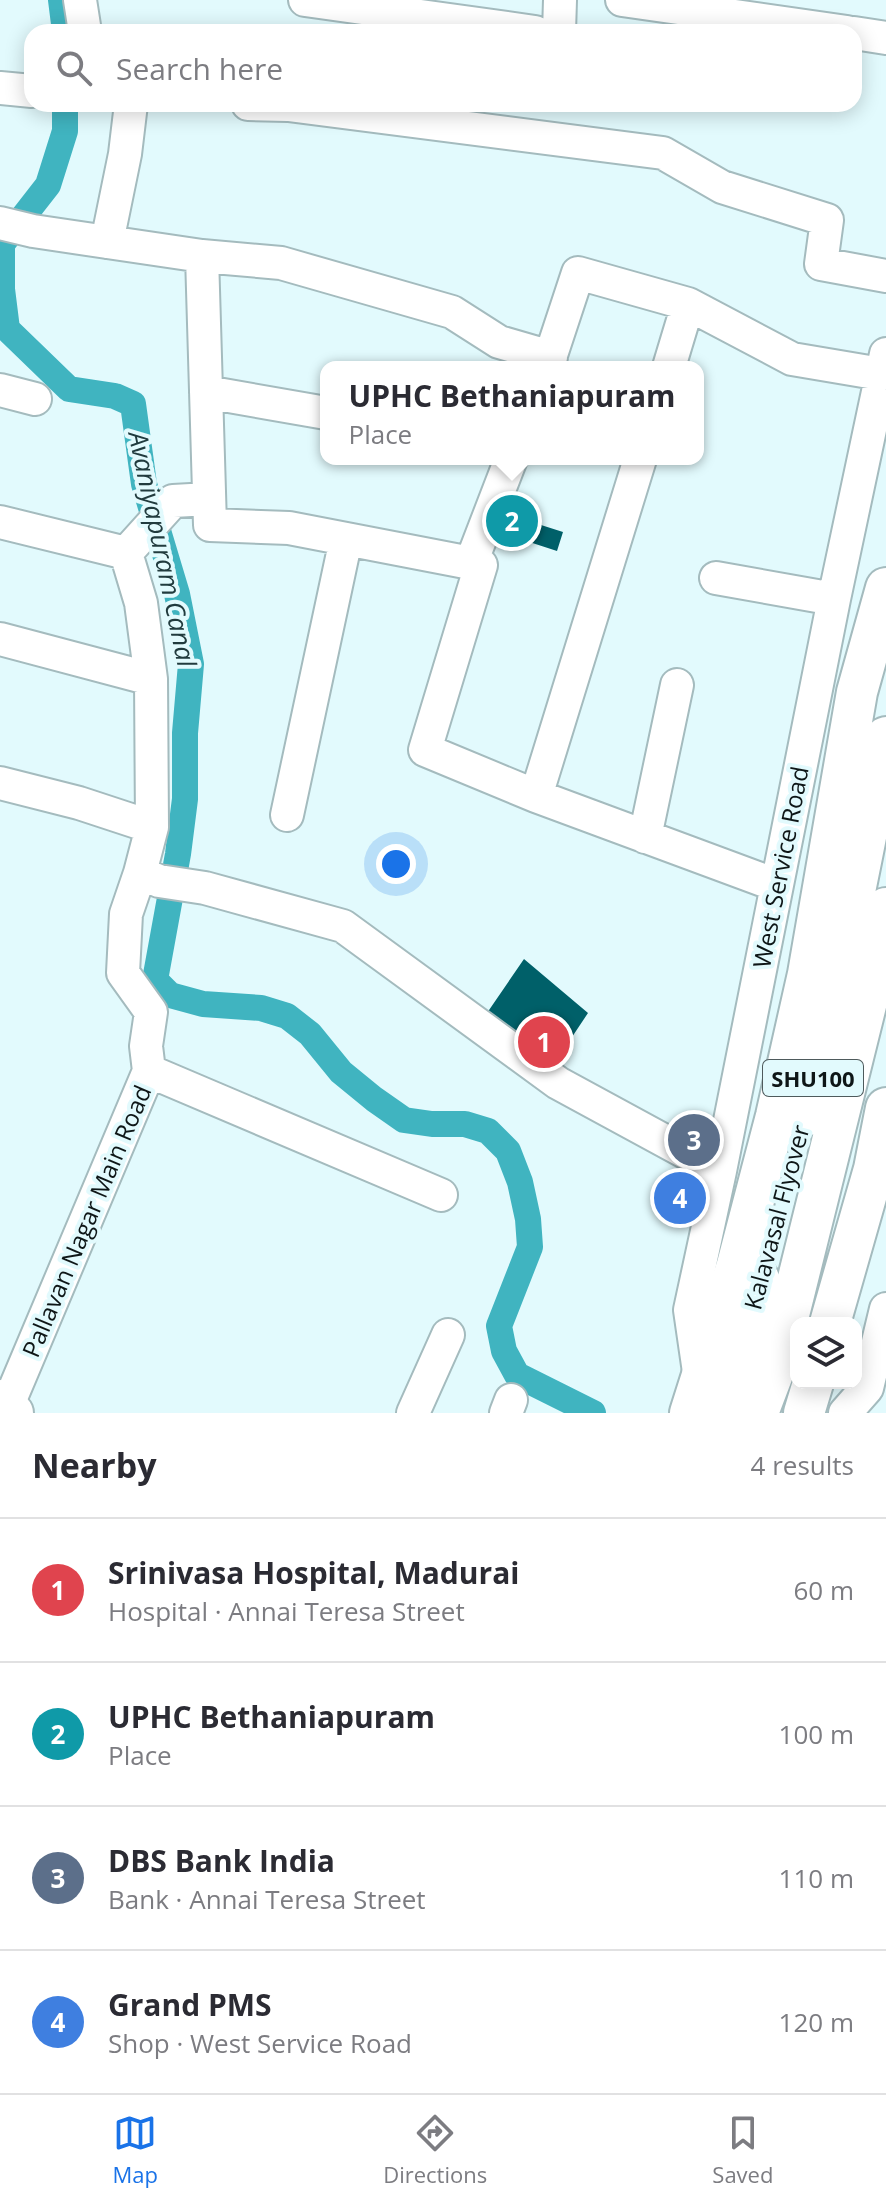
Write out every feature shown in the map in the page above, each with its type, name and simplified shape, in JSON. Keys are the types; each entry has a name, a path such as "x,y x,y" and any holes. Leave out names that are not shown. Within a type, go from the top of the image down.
{"main road":[{"path":"703,1402 776,1116 808,974 857,692 886,588"},
{"name":"Kalavasal Flyover","path":"703,1402 745,1332 834,996 886,737"},
{"name":"Kalavasal Flyover","path":"758,1413 777,1363 867,1001 886,908"},
{"path":"832,1317 874,1169 886,1108"},
{"path":"804,1413 811,1389"}],"street":[{"path":"80,0 84,24"},
{"path":"305,0 478,24"},
{"path":"559,24 560,0"},
{"path":"622,0 791,24"},
{"path":"862,34 886,38"},
{"path":"0,88 24,90"},
{"path":"107,242 130,112"},
{"path":"343,112 663,153 722,187 827,220 821,264 886,276"},
{"path":"0,223 33,231 202,256 281,263 452,312 499,342 546,361"},
{"path":"202,256 210,525 289,528 481,565 425,750 536,796 776,885"},
{"path":"549,361 578,273 688,304 792,359 884,364"},
{"path":"671,361 688,304"},
{"name":"West Service Road","path":"703,1402 690,1310 884,364"},
{"path":"0,390 35,399"},
{"path":"206,392 320,412"},
{"path":"471,563 509,465"},
{"path":"536,796 638,465"},
{"path":"0,522 132,546 173,501 209,499"},
{"path":"287,815 346,539"},
{"name":"Pallavan Nagar Main Road","path":"7,1407 149,1071 146,1046 151,1012 123,973 126,914 150,877 152,827 151,679 132,546"},
{"path":"716,578 834,599"},
{"path":"0,639 151,679"},
{"path":"645,837 677,685"},
{"path":"0,783 79,803 152,827"},
{"path":"150,877 205,888 343,926 558,1083 720,1171"},
{"path":"149,1071 441,1195"},
{"path":"845,1413 867,1388 886,1309"},
{"path":"413,1413 448,1335"}],"building":[{"path":"497,511 563,532 557,551 517,538 514,548 499,544 501,539 489,535"},
{"path":"524,959 588,1013 550,1070 487,1013"}],"waterway":[{"name":"Avaniyapuram Canal","path":"61,0 64,24"},
{"name":"Avaniyapuram Canal","path":"65,112 65,131 48,185 2,244 2,289 7,329 69,389 115,396 133,404 144,484 177,594 191,664 185,733 185,799 155,980 170,995 203,1004 261,1008 287,1016 310,1034 341,1072 404,1120 465,1124 488,1131 508,1151 520,1182 528,1219 530,1247 499,1326 504,1351 517,1375 593,1413"}],"place":[{"name":"UPHC Bethaniapuram","path":"512,521"},
{"name":"Srinivasa Hospital, Madurai","path":"544,1042"},
{"name":"DBS Bank India","path":"694,1140"},
{"name":"Grand PMS","path":"680,1198"}]}
